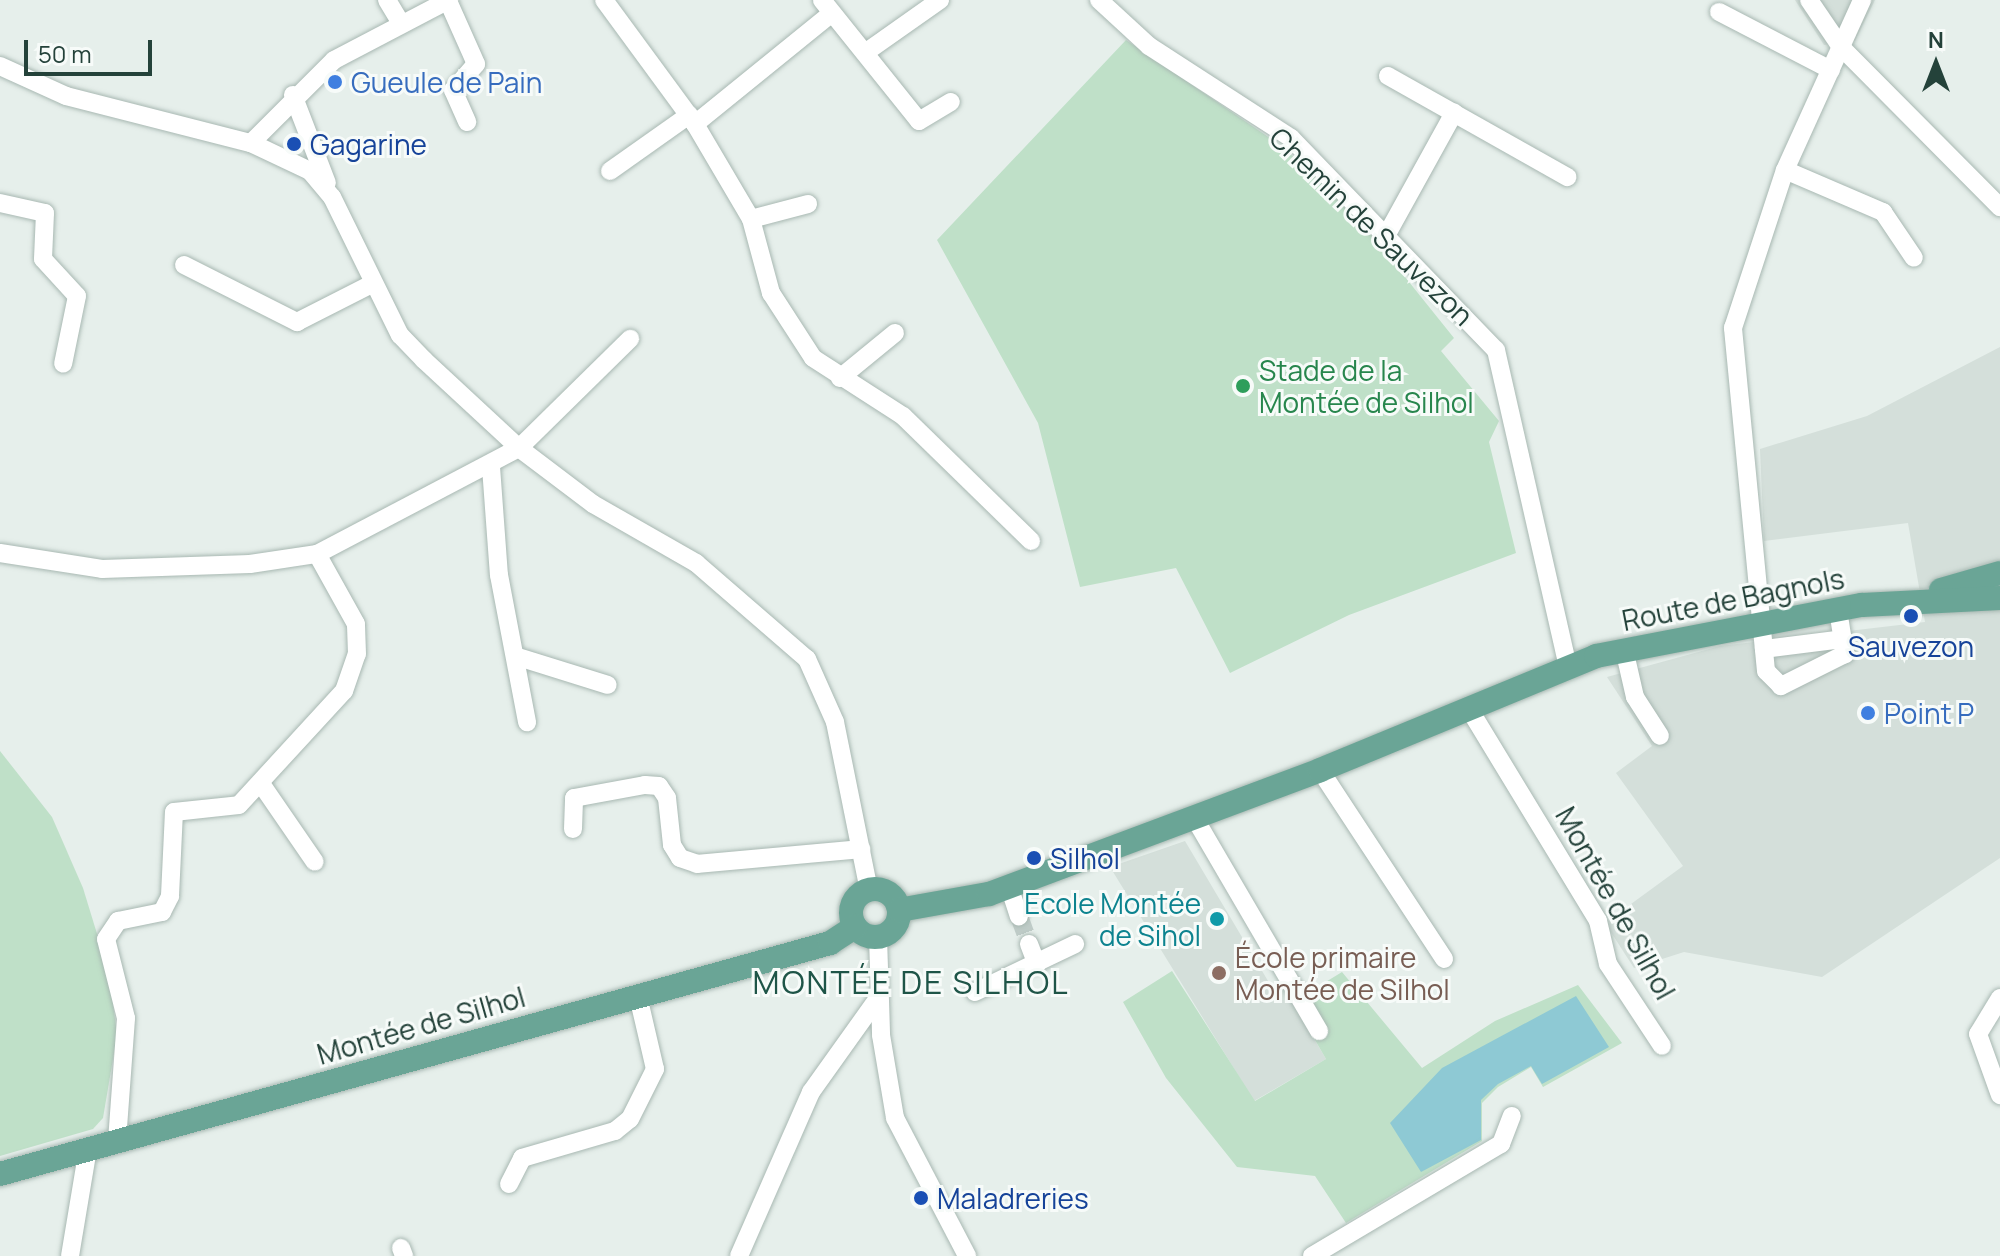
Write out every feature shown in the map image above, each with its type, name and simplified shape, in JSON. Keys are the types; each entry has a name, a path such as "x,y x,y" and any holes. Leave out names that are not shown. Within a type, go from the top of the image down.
{"main road":[{"name":"Route de Bagnols","path":"1912,599 2000,573"},
{"name":"Route de Bagnols","path":"1568,667 1624,649 1838,610 1912,599 2000,598"},
{"path":"899,910 1009,886 1320,770 1568,667"},
{"path":"869,890 889,894 899,910 890,932 878,937 855,927 854,900 869,890"},
{"name":"Montée de Silhol","path":"0,1174 830,943 855,927"}],"street":[{"path":"387,0 401,23"},
{"path":"251,143 293,95 334,60 448,0 476,64 453,90 467,122"},
{"path":"604,0 692,120 751,219 771,293 813,358 903,416 1031,541"},
{"path":"869,50 940,0"},
{"name":"Chemin de Sauvezon","path":"1099,0 1149,46 1291,138 1496,350 1568,667"},
{"path":"1809,0 1841,47 2000,207"},
{"path":"1838,610 1845,654 1781,686 1766,671 1733,328 1785,170 1862,0"},
{"path":"610,171 692,120 826,7 869,50 919,121 951,102"},
{"path":"1719,12 1831,70"},
{"path":"0,66 66,96 251,143 310,171 332,197"},
{"path":"1388,76 1567,177"},
{"path":"293,95 332,197 400,335 519,448 593,504 696,563 807,659 835,722 869,890"},
{"path":"1386,236 1454,113"},
{"path":"1785,170 1883,212 1914,258"},
{"path":"0,203 45,213 43,259 77,296 63,364"},
{"path":"751,219 808,204"},
{"path":"184,265 297,322 374,283"},
{"path":"840,378 895,333"},
{"path":"0,553 102,569 317,554 491,467 519,448 630,339"},
{"path":"491,467 515,656 527,722"},
{"path":"117,1141 126,1018 106,939 118,921 162,912 170,896 174,812 239,805 262,785 344,691 357,654 356,624 317,554"},
{"path":"1764,649 1843,639"},
{"path":"1624,649 1635,697 1660,736"},
{"path":"515,656 608,685"},
{"name":"Montée de Silhol","path":"1468,707 1598,921 1608,964 1662,1046"},
{"path":"1320,770 1444,959"},
{"path":"262,785 315,862"},
{"path":"573,829 574,798 645,785 659,786 667,798 672,845 680,858 697,864 861,849"},
{"path":"1194,817 1319,1031"},
{"path":"1009,886 1019,916"},
{"path":"878,937 878,998 902,1138 967,1256"},
{"path":"1029,944 1037,965"},
{"path":"975,992 1037,965 1075,944"},
{"path":"509,1184 522,1158 615,1131 630,1119 655,1069 638,996"},
{"path":"739,1256 811,1092 878,998"},
{"path":"2000,998 1978,1034 2000,1095"},
{"path":"1312,1256 1501,1144 1512,1116"},
{"path":"70,1256 88,1149"}],"shaded area":[{"path":"1795,0 1875,0 1855,41 1824,45"},
{"path":"2000,347 2000,858 1822,977 1684,952 1634,968 1605,923 1683,866 1616,773 1652,746 1607,677 1720,646 1925,622 1908,523 1764,541 1760,449 1867,416"},
{"name":"École primaire Montée de Silhol","path":"1185,841 1271,986 1280,981 1326,1059 1254,1101 1110,867"}],"green space":[{"name":"Stade de la Montée de Silhol","path":"1126,40 1280,145 1348,206 1454,338 1441,351 1499,421 1489,442 1516,553 1349,615 1230,673 1176,568 1080,587 1038,423 937,240"},
{"path":"0,751 52,817 83,888 109,973 117,1035 103,1118 93,1129 0,1156"},
{"path":"1172,971 1255,1101 1326,1059 1293,1002 1342,972 1422,1068 1495,1021 1578,985 1622,1043 1543,1087 1531,1067 1498,1087 1482,1103 1482,1141 1346,1223 1315,1176 1237,1167 1166,1078 1123,1002"}],"water":[{"path":"1576,996 1609,1047 1542,1084 1531,1066 1498,1084 1481,1100 1481,1140 1421,1172 1390,1123 1442,1068"}],"tunnel":[{"path":"1019,916 1029,944"}],"place":[{"name":"Gueule de Pain","path":"335,82"},
{"name":"Gagarine","path":"294,144"},
{"name":"Stade de la Montée de Silhol","path":"1243,386"},
{"name":"Sauvezon","path":"1911,616"},
{"name":"Point P","path":"1868,713"},
{"name":"Silhol","path":"1034,858"},
{"name":"Ecole Montée de Sihol","path":"1217,919"},
{"name":"École primaire Montée de Silhol","path":"1219,973"},
{"name":"Maladreries","path":"921,1198"}],"district":[{"name":"MONTÉE DE SILHOL","path":"911,982"}]}
